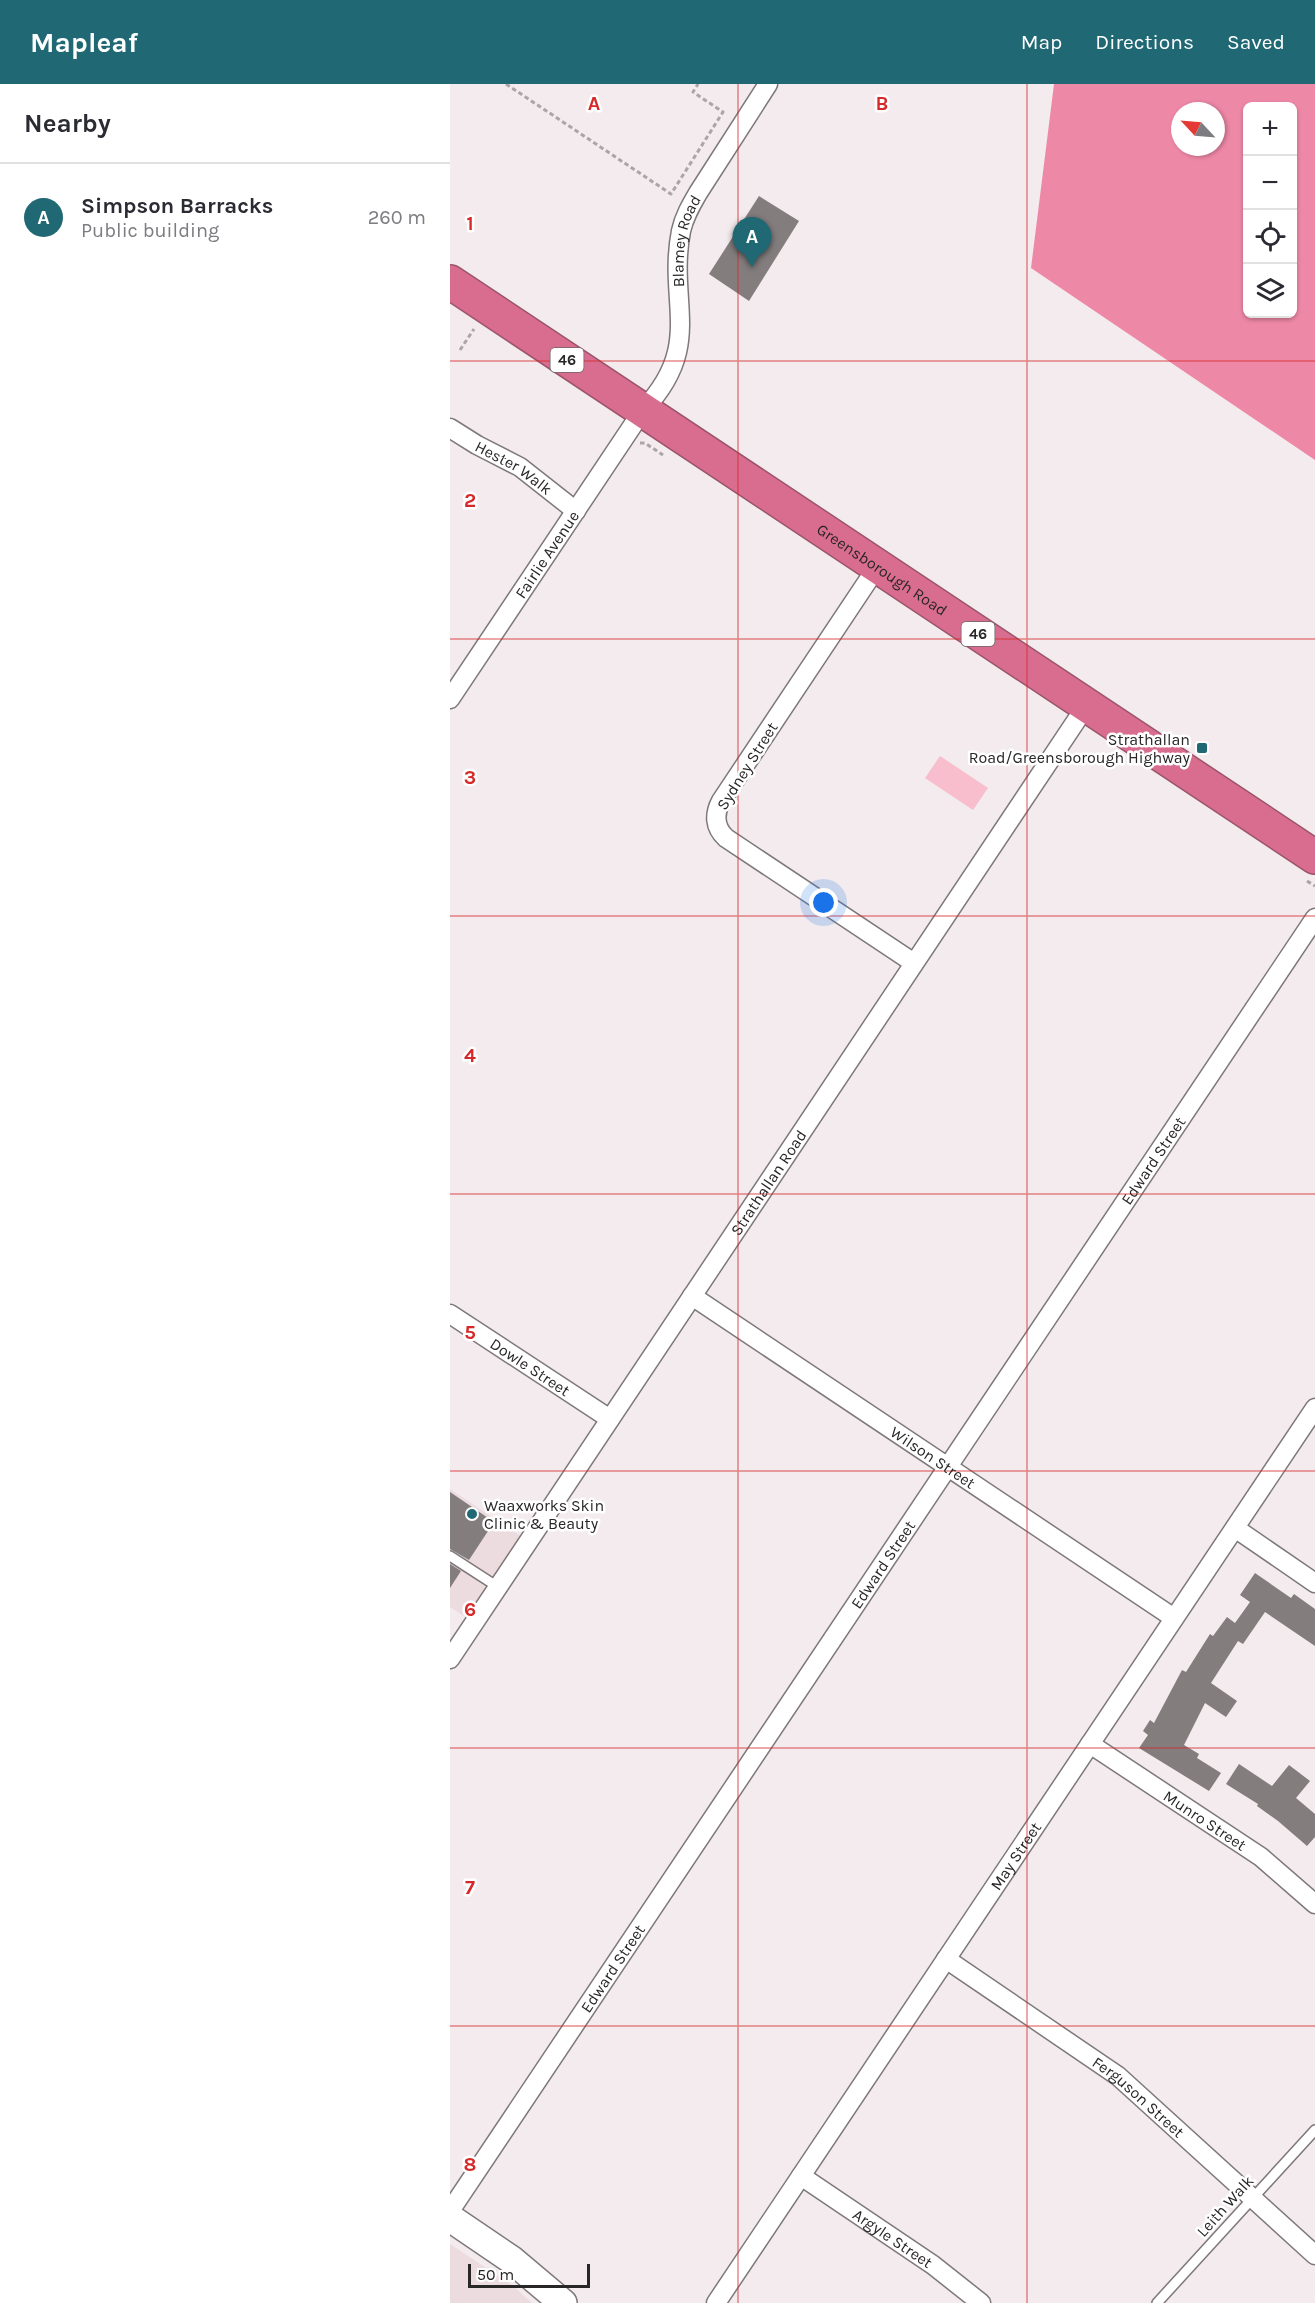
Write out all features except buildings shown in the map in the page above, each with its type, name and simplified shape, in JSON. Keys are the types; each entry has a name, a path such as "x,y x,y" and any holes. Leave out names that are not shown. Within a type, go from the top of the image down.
{"highway":[{"name":"Greensborough Road","path":"450,282 1315,856"}],"street":[{"name":"Blamey Road","path":"643,410 661,391 673,367 679,345 681,317 679,245 688,210 764,87"},
{"name":"Fairlie Avenue","path":"450,699 643,410"},
{"name":"Hester Walk","path":"450,428 520,467 576,510"},
{"name":"Sydney Street","path":"877,567 721,801 716,822 726,838 914,963"},
{"name":"Strathallan Road","path":"450,1659 1086,706"},
{"name":"Edward Street","path":"450,2211 1315,918"},
{"name":"Wilson Street","path":"692,1296 1174,1618"},
{"name":"Dowle Street","path":"450,1314 610,1419"},
{"name":"May Street","path":"716,2303 1315,1408"},
{"path":"1235,1528 1315,1583"},
{"name":"Munro Street","path":"1090,1744 1260,1857 1315,1904"},
{"name":"Ferguson Street","path":"946,1959 1118,2076 1315,2255"},
{"name":"Argyle Street","path":"801,2176 933,2265 981,2303"},
{"path":"450,2218 512,2260 563,2303"}],"lane":[{"path":"450,1556 498,1587"},
{"name":"Leith Walk","path":"1158,2303 1315,2130"}],"path":[{"path":"506,84 671,194 723,112 693,92 698,84"},
{"path":"460,350 474,329"}],"shaded area":[{"path":"1054,84 1315,84 1315,460 1031,268"},
{"path":"940,756 988,788 973,810 925,778"},
{"path":"450,1489 521,1536 467,1618 450,1607"},
{"path":"450,2244 512,2285 532,2303 450,2303"}],"place":[{"name":"Simpson Barracks","path":"752,267"},
{"name":"Strathallan Road/Greensborough Highway","path":"1202,748"},
{"name":"Waaxworks Skin Clinic & Beauty","path":"472,1514"}]}
